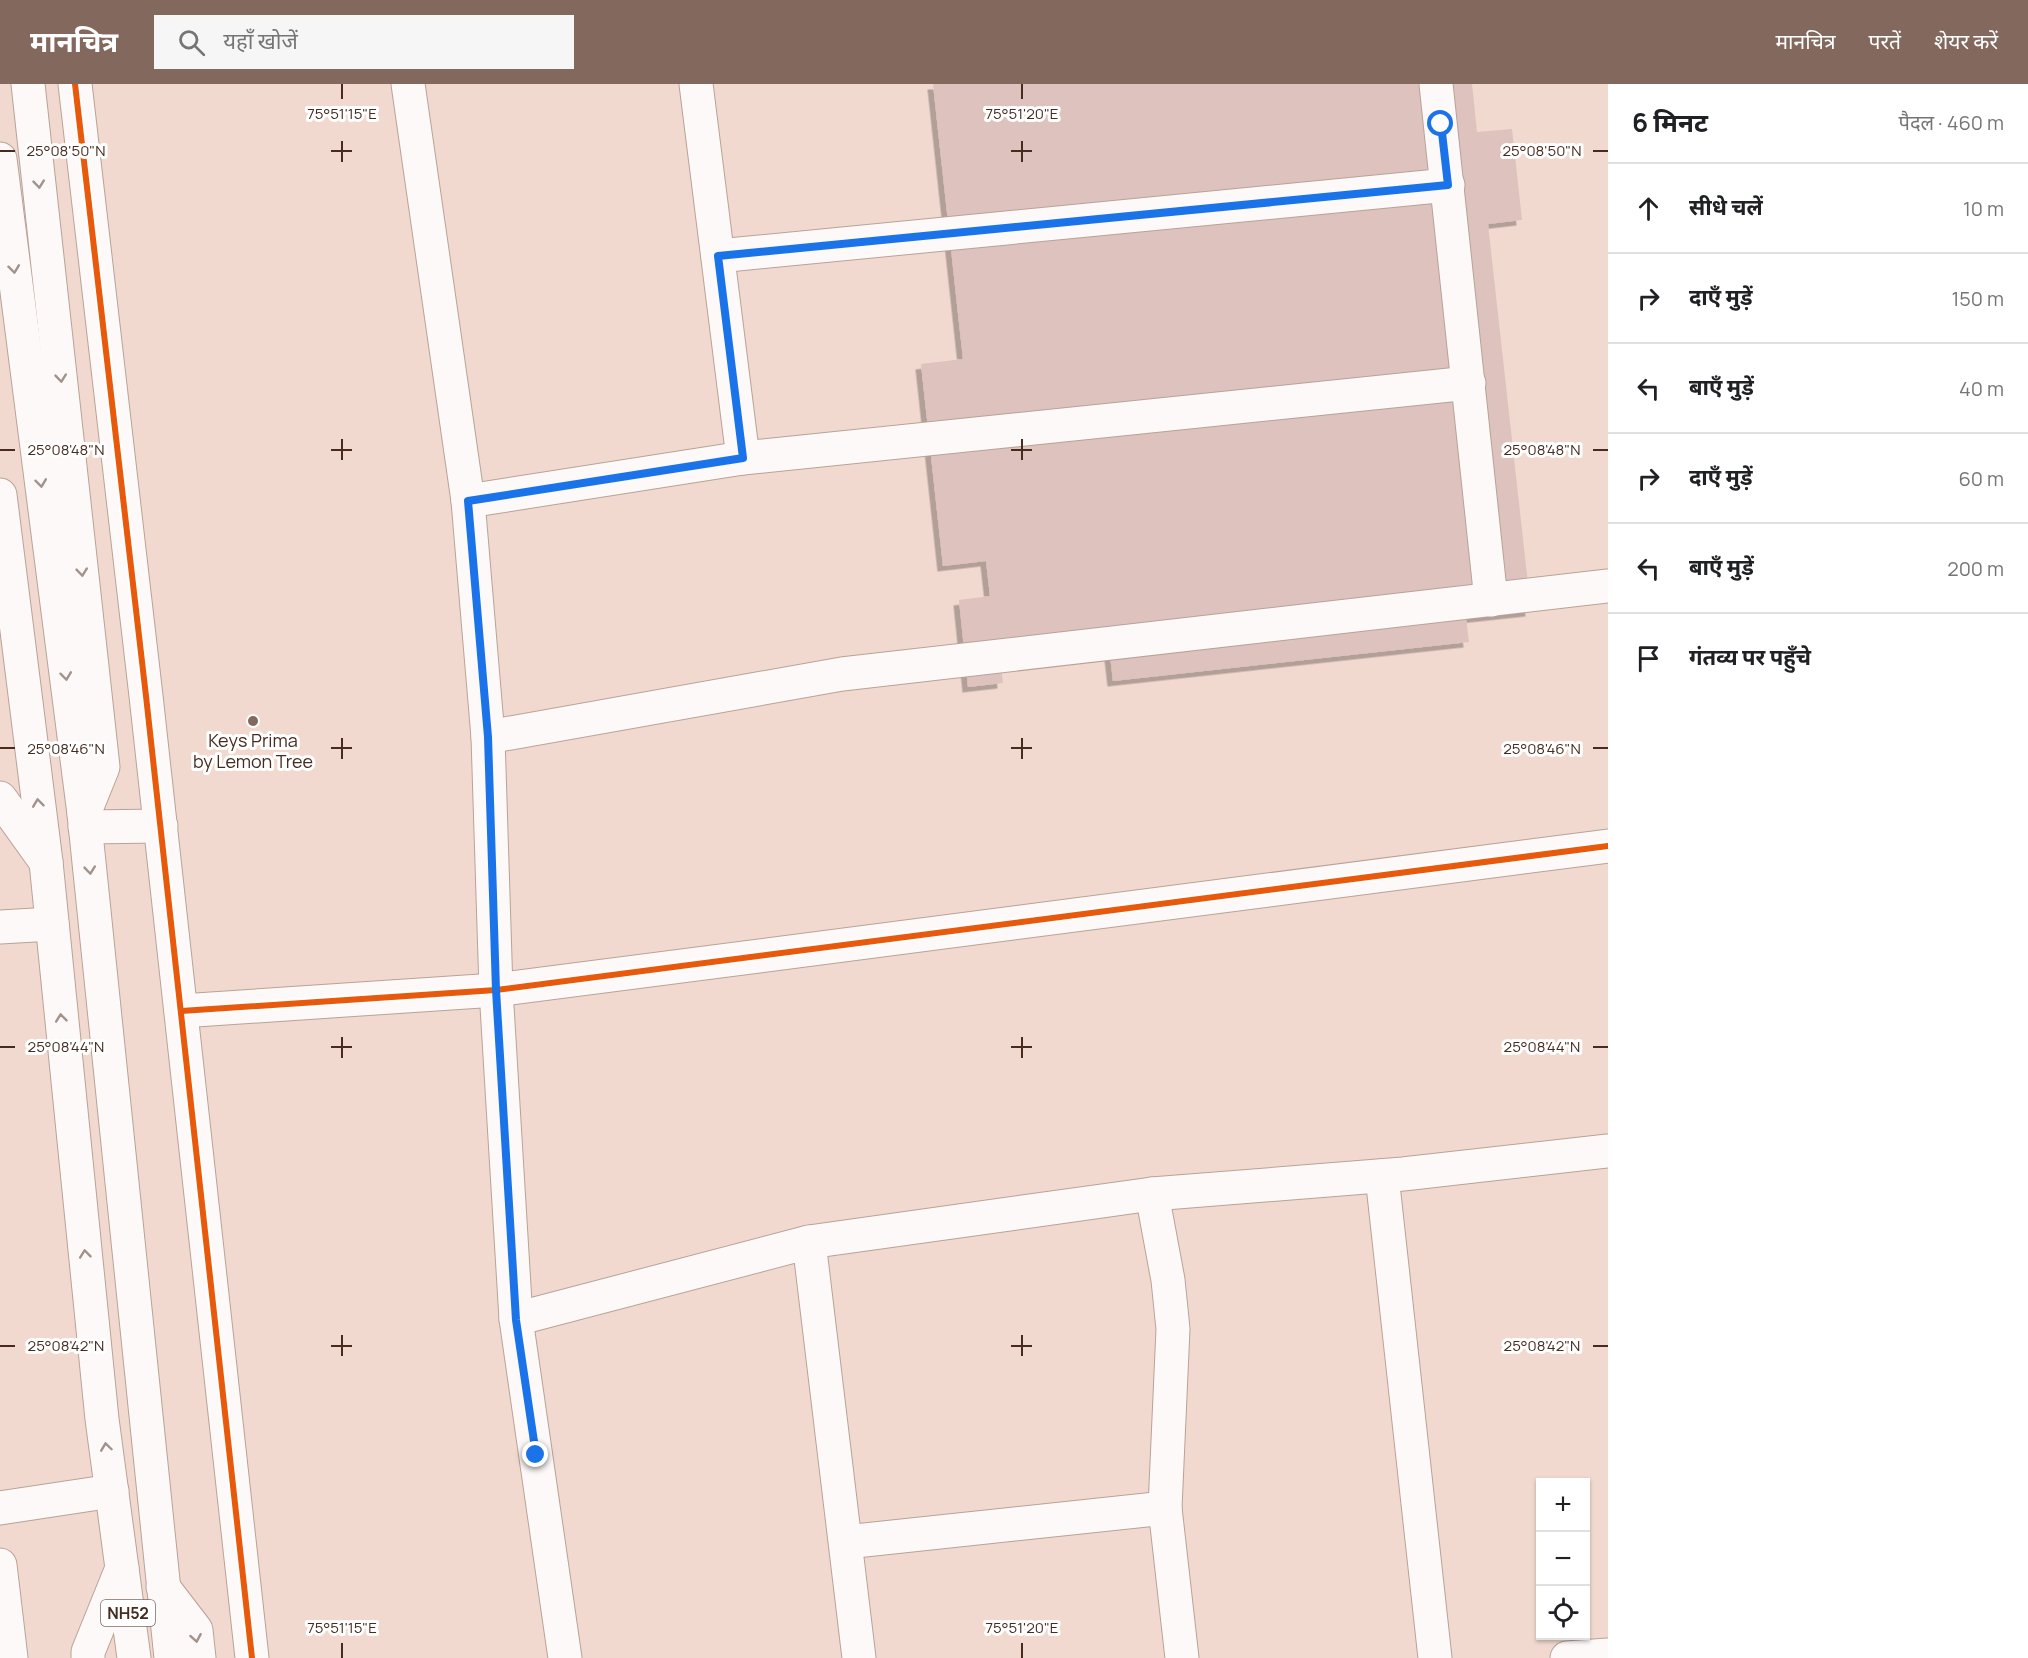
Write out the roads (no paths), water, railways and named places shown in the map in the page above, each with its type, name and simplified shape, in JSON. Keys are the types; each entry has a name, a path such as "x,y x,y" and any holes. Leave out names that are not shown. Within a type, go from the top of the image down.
{"street":[{"path":"28,84 103,767 84,820"},
{"path":"75,84 252,1658"},
{"path":"408,84 468,501 488,737 496,990 516,1320 565,1658"},
{"path":"696,84 743,458"},
{"path":"1436,84 1491,600"},
{"path":"1,164 84,820 164,1587 196,1630 199,1658"},
{"path":"718,256 1448,185"},
{"path":"468,501 743,458 1469,383"},
{"path":"0,495 46,862 102,1419 122,1568 88,1652 88,1658"},
{"path":"488,737 842,674 1608,586"},
{"path":"0,798 46,862"},
{"path":"84,820 160,826"},
{"path":"181,1011 496,990 1608,846"},
{"path":"0,927 52,924"},
{"path":"516,1320 809,1242 1152,1194 1382,1176 1608,1151"},
{"path":"1382,1176 1435,1658"},
{"path":"1152,1194 1168,1280 1173,1329 1165,1508 1182,1658"},
{"path":"809,1242 859,1658"},
{"path":"0,1508 112,1491"},
{"path":"846,1542 1165,1508"},
{"path":"0,1565 11,1658"},
{"name":"NH52","path":"122,1568 134,1658"},
{"name":"NH52","path":"164,1587 171,1658"},
{"path":"1567,1658 1608,1655"}],"place":[{"name":"Keys Prima by Lemon Tree","path":"253,721"}]}
